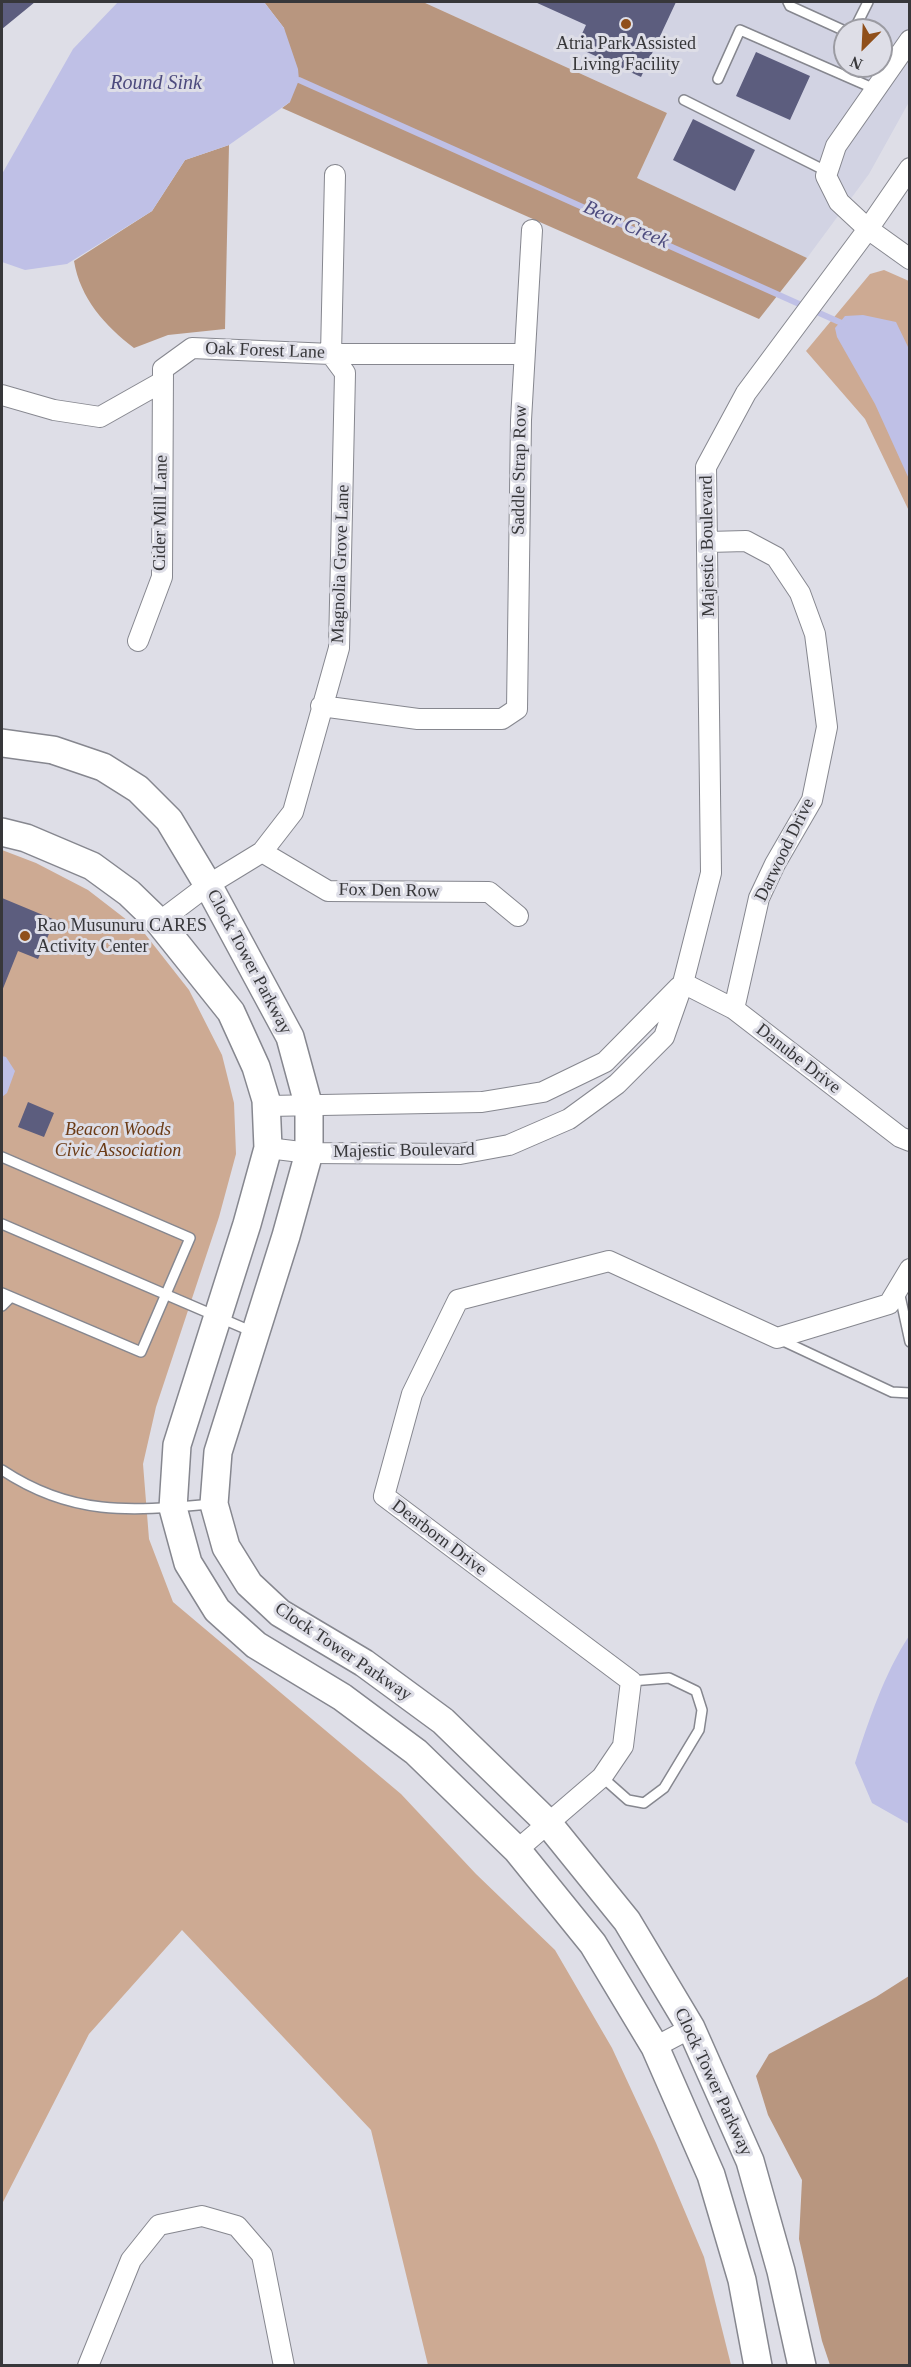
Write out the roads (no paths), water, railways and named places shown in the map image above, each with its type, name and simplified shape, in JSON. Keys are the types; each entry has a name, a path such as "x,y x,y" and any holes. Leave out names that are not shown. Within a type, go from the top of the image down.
{"street":[{"path":"904,47 836,146 826,176 839,202 868,229 909,259"},
{"name":"Majestic Boulevard","path":"267,1148 309,1153 460,1154 509,1145 569,1119 617,1084 664,1037 683,983 711,873 706,467 746,393 868,229 909,168"},
{"path":"331,354 335,176"},
{"name":"Saddle Strap Row","path":"321,706 418,719 502,719 517,709 523,354 532,231"},
{"name":"Oak Forest Lane","path":"2,395 54,411 100,417 162,382 163,369 192,348 331,354 523,354"},
{"name":"Magnolia Grove Lane","path":"159,922 208,885 262,852 293,812 339,648 343,550 345,373 331,354"},
{"name":"Cider Mill Lane","path":"138,641 162,577 162,382"},
{"name":"Darwood Drive","path":"708,542 746,541 776,557 800,592 815,634 827,727 812,800 775,864 759,898 735,1009"},
{"name":"Clock Tower Parkway","path":"2,743 53,750 103,767 138,789 169,820 208,885 290,1037 309,1107 309,1153 286,1236 218,1452 214,1504 226,1547 249,1584 280,1613 364,1664 443,1721 547,1822 627,1921 691,2028 750,2161 781,2271 802,2366"},
{"path":"2,832 26,838 92,866 129,893 159,922 231,1012 256,1067 268,1106 267,1148 247,1224 177,1445 173,1508 188,1563 217,1610 256,1646 342,1697 416,1752 517,1850 594,1944 655,2047 711,2175 741,2280 758,2366"},
{"name":"Fox Den Row","path":"262,852 328,891 489,892 518,916"},
{"name":"Majestic Boulevard","path":"268,1106 482,1102 543,1092 606,1062 683,983"},
{"name":"Danube Drive","path":"683,983 735,1009 900,1137 909,1141"},
{"name":"Dearborn Drive","path":"631,1681 384,1496 412,1394 458,1300 609,1261 777,1338"},
{"path":"777,1338 889,1304 909,1269"},
{"path":"517,1850 602,1777 623,1746 631,1681"},
{"path":"655,2047 691,2028"},
{"path":"88,2366 131,2260 159,2225 202,2216 237,2226 262,2255 284,2366"}],"lane":[{"path":"788,2 790,6 833,26"},
{"path":"860,18 868,2"},
{"path":"718,79 740,30 875,89"},
{"path":"684,100 828,171"},
{"path":"2,1157 190,1238 141,1352 6,1295 2,1306"},
{"path":"2,1224 254,1332"},
{"path":"898,1288 909,1342"},
{"path":"777,1338 892,1392 909,1393"},
{"path":"2,1470 18,1481 81,1506 112,1510 214,1504"},
{"path":"602,1777 627,1800 644,1803 664,1788 699,1730 702,1710 696,1691 669,1678 631,1681"}],"water":[{"name":"Round Sink","path":"118,2 264,2 284,28 298,69 299,80 290,102 229,145 185,160 152,211 67,264 25,270 2,262 2,174 73,49"},
{"path":"863,315 896,322 909,349 909,479 875,404 837,337 835,328 845,316"},
{"path":"2,1056 6,1057 15,1071 7,1093 2,1097"},
{"path":"909,1636 909,1824 872,1803 855,1763 885,1682"}],"waterway":[{"name":"Bear Creek","path":"299,80 846,325"}],"place":[{"name":"Atria Park Assisted Living Facility","path":"626,24"},
{"name":"Rao Musunuru CARES Activity Center","path":"25,936"}],"park label":[{"name":"Beacon Woods Civic Association","path":"118,1140"}]}
